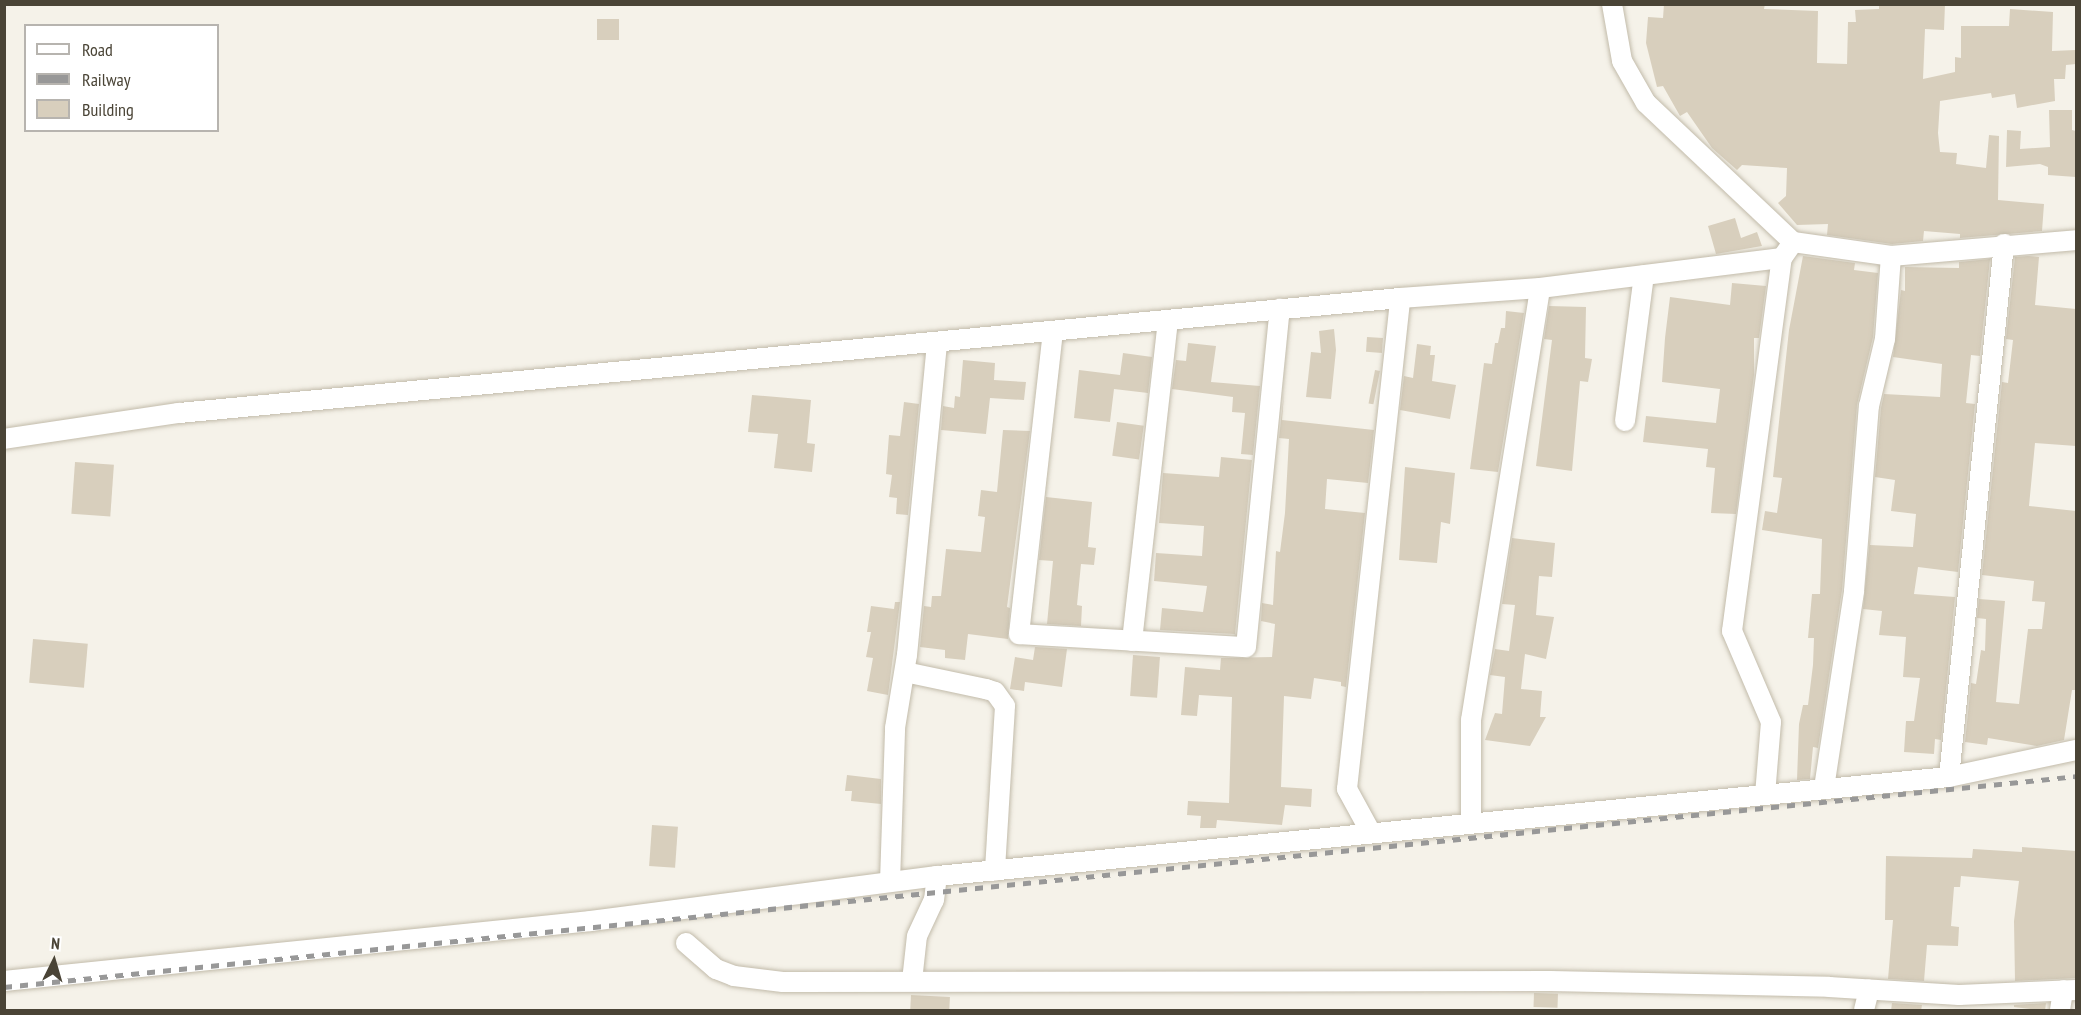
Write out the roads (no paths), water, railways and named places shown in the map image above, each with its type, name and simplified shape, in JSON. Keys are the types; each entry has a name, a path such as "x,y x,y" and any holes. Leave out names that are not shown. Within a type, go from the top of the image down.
{"street":[{"path":"1612,4 1622,61 1646,104 1788,250"},
{"path":"4,439 178,413 1280,309 1540,288 1644,275 1788,250 1891,256 2004,244 2076,240"},
{"path":"1949,777 2004,244"},
{"path":"1765,795 1771,722 1732,631 1788,250"},
{"path":"1824,788 1854,591 1869,406 1885,339 1891,256"},
{"path":"1625,421 1644,275"},
{"path":"1471,821 1470,720 1540,288"},
{"path":"1370,831 1347,789 1400,298"},
{"path":"1053,331 1019,634 1246,647 1280,309"},
{"path":"1132,641 1168,320"},
{"path":"890,882 893,754 905,672 937,342"},
{"path":"905,672 995,692 1005,706 995,870"},
{"path":"4,981 591,921 937,876 1471,821 1949,777 2076,750"},
{"path":"912,981 917,936 934,900 937,876"},
{"path":"686,943 716,969 754,980 1538,981 1869,990 1958,1003 2070,990"},
{"path":"1864,1011 1869,990"},
{"path":"2060,1011 2070,990"}],"railway":[{"path":"4,987 2076,776"}]}
